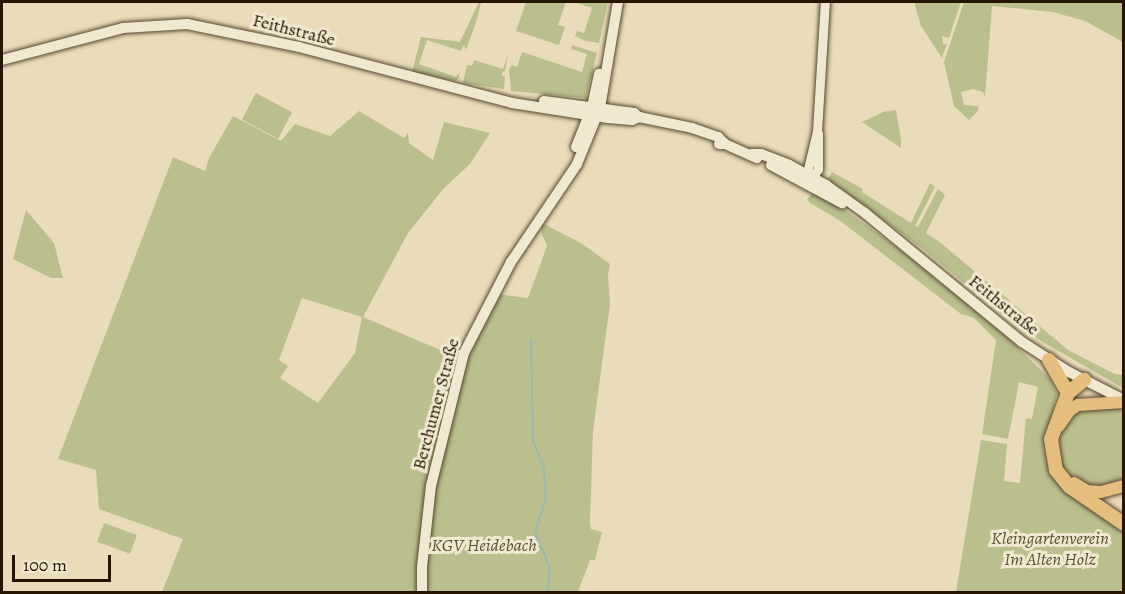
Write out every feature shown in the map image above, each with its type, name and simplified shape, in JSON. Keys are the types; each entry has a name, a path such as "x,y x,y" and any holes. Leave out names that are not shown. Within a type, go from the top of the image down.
{"highway":[{"path":"1049,360 1068,393"},
{"path":"1084,381 1068,393 1051,439 1056,470 1070,486 1124,524"},
{"path":"1084,381 1077,405 1064,418 1054,440 1054,452 1060,470 1078,487 1087,491 1111,491 1124,486"},
{"path":"1077,405 1124,401"}],"main road":[{"name":"Berchumer Straße","path":"422,592 422,567 431,486 464,353 511,262 577,164 595,111 611,49 610,39 618,2"},
{"name":"Feithstraße","path":"2,60 123,28 187,24 289,45 449,89 506,100 595,111 632,120 639,117 718,137 725,144 809,178 865,213 873,222 1022,342 1084,381 1124,401"}],"street":[{"path":"809,178 818,169 820,152 817,131 825,2"}],"green space":[{"path":"481,2 478,16 466,50 464,45 461,51 427,40 419,64 456,77 460,72 458,79 455,81 412,72 421,37 460,42"},
{"path":"526,2 566,2 558,25 565,27 559,45 516,31"},
{"path":"573,2 608,2 599,43 575,36 577,31 584,33 592,8"},
{"path":"914,2 961,2 949,38 942,36 943,44 947,44 942,58 921,26"},
{"path":"964,2 1123,2 1123,42 1085,21 1053,12 992,6 985,97 983,92 973,89 961,92 964,105 978,106 978,111 969,120 954,106 944,62"},
{"path":"572,45 597,53 586,98 511,91 509,70 512,65 517,67 522,52 582,72 587,54 571,49"},
{"path":"508,54 505,71 502,72 502,76 505,76 504,89 463,83 467,65 472,66 474,60 503,69"},
{"path":"256,93 292,112 278,139 242,119"},
{"path":"896,110 901,148 862,122 883,112"},
{"name":"KGV Heidebach","path":"359,111 404,138 408,133 409,143 433,160 444,122 490,133 470,164 444,188 408,233 363,317 445,352 470,347 497,294 528,298 547,246 540,222 581,243 610,264 608,275 610,304 593,431 590,522 591,529 602,532 595,560 590,560 578,592 162,592 183,539 99,509 96,470 58,459 173,157 205,171 209,158 233,116 281,141 295,124 330,136","holes":["302,298 362,317 355,353 318,403 280,378 288,366 279,360"]},
{"path":"832,172 863,189 862,192 911,223 930,183 935,187 915,226 918,227 938,189 945,195 926,233 941,243 1068,350 1115,374 1123,375 1123,388 1022,330 923,249 828,179"},
{"name":"Kleingartenverein Im Alten Holz","path":"813,193 834,202 906,254 1004,334 1050,379 1057,393 1044,450 1051,470 1123,532 1123,592 956,592 981,440 1007,444 1004,481 1020,483 1026,418 1032,419 1038,387 1019,382 1008,439 982,434 996,340 974,318 961,314 839,220 810,203 807,199"},
{"path":"26,210 54,243 63,278 51,278 13,259"},
{"path":"1100,405 1123,410 1123,481 1103,489 1074,481 1064,471 1056,453 1058,431 1072,413"},
{"path":"104,523 137,535 130,554 97,542"}],"waterway":[{"path":"531,341 533,440 544,469 546,499 535,532 550,568 548,592"}]}
